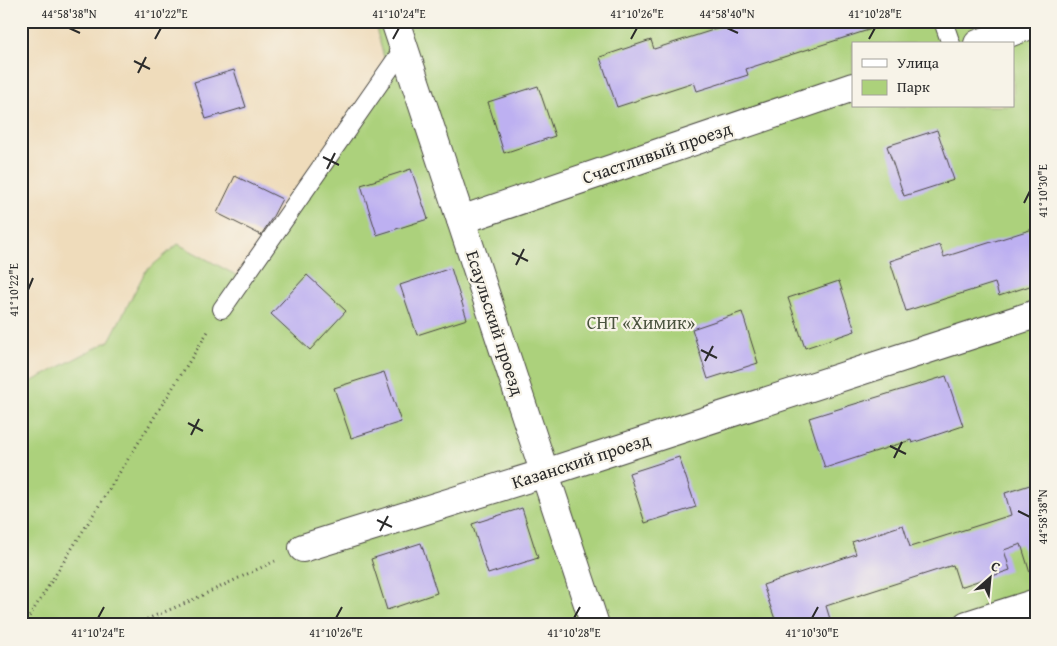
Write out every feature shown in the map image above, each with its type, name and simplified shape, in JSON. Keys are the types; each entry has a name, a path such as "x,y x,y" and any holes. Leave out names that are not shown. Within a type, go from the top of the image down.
{"street":[{"name":"Есаульский проезд","path":"395,21 595,625"},
{"path":"984,42 1036,23"},
{"name":"Счастливый проезд","path":"461,220 852,86"},
{"name":"Казанский проезд","path":"303,548 545,473 1036,314"},
{"path":"967,625 1036,603"}],"lane":[{"path":"943,21 950,42"},
{"path":"222,308 404,48"}],"path":[{"path":"24,625 222,308"},
{"path":"133,625 188,602 303,548"}],"green space":[{"name":"СНТ «Химик»","path":"374,21 1036,21 1036,625 21,625 21,387 109,341 145,272 178,244 249,282 388,72"}],"building":[{"path":"741,21 877,21 878,27 746,69 748,75 697,91 694,82 617,107 600,57 651,40 654,49"},
{"path":"234,70 246,107 206,119 194,82"},
{"path":"538,86 555,136 504,153 488,102"},
{"path":"937,130 954,180 904,196 887,146"},
{"path":"411,169 428,219 377,235 361,185"},
{"path":"235,176 282,199 261,235 217,213"},
{"path":"1036,228 1036,284 999,296 995,283 906,311 890,261 940,245 944,257"},
{"path":"451,268 467,319 417,335 400,285"},
{"path":"307,275 346,311 310,350 271,314"},
{"path":"839,281 855,331 805,348 788,298"},
{"path":"742,312 758,363 708,379 692,329"},
{"path":"384,372 401,422 351,438 334,388"},
{"path":"946,376 963,426 912,443 911,440 825,468 809,418"},
{"path":"679,457 696,507 645,523 629,473"},
{"path":"1036,483 1036,573 1030,573 1021,544 1004,550 1010,570 960,587 953,565 826,606 830,619 812,625 777,625 763,585 856,554 852,542 903,525 910,547 1011,515 1005,493"},
{"path":"522,508 538,558 488,574 472,524"},
{"path":"421,543 437,593 387,610 371,559"}]}
